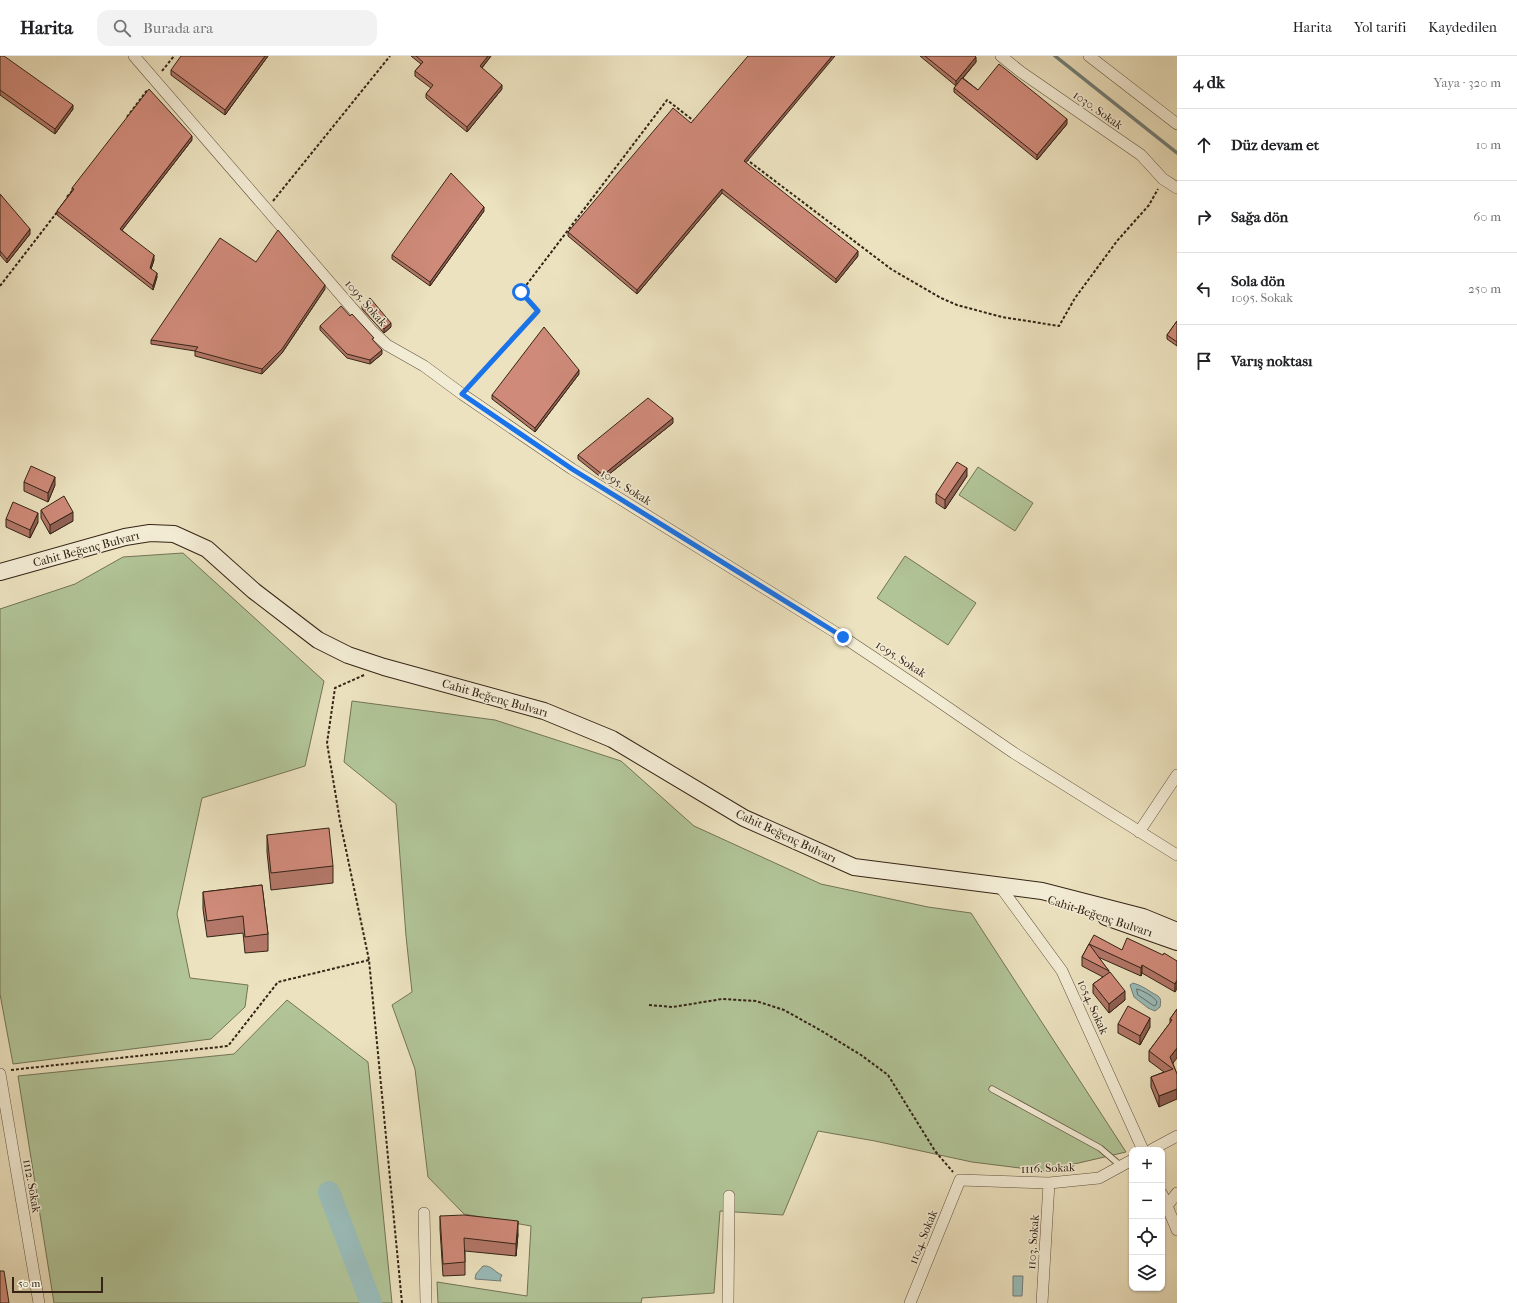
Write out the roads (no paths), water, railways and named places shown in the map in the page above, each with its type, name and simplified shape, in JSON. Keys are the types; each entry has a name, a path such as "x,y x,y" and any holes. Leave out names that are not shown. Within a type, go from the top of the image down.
{"main road":[{"name":"Cahit Beğenç Bulvarı","path":"0,572 125,537 150,533 174,534 207,549 254,591 318,640 348,655 384,667 544,711 612,739 744,818 854,868 1042,891 1143,917 1177,931"},
{"name":"Cahit Beğenç Bulvarı","path":"999,885 1089,911 1177,942"}],"street":[{"name":"1095. Sokak","path":"134,56 372,331 387,345 424,366 462,394 572,469 843,637 1014,753 1177,855"},
{"name":"1030. Sokak","path":"1001,56 1021,72 1141,155 1164,179 1177,188"},
{"path":"1089,56 1177,124"},
{"path":"1139,832 1177,775"},
{"name":"1054. Sokak","path":"999,885 1062,971 1142,1147"},
{"name":"1112. Sokak","path":"4,1072 40,1303"},
{"path":"1157,1147 1177,1136"},
{"name":"1116. Sokak","path":"960,1180 1049,1183 1099,1178 1129,1162"},
{"name":"1104. Sokak","path":"910,1303 960,1180"},
{"name":"1103. Sokak","path":"1042,1303 1049,1183"},
{"path":"1167,1206 1177,1193"},
{"path":"728,1303 729,1196"},
{"path":"1165,1201 1177,1230"},
{"path":"424,1213 426,1303"}],"lane":[{"path":"992,1089 1100,1148 1122,1166"}],"water":[{"path":"1133,983 1158,996 1161,1001 1160,1007 1155,1011 1148,1008 1134,997 1130,985"},
{"path":"483,1266 489,1267 502,1275 500,1279 501,1281 475,1279 476,1274"},
{"path":"1013,1276 1023,1276 1022,1296 1013,1296"}],"waterway":[{"path":"1055,56 1177,153"},
{"path":"329,1192 371,1303"}]}
